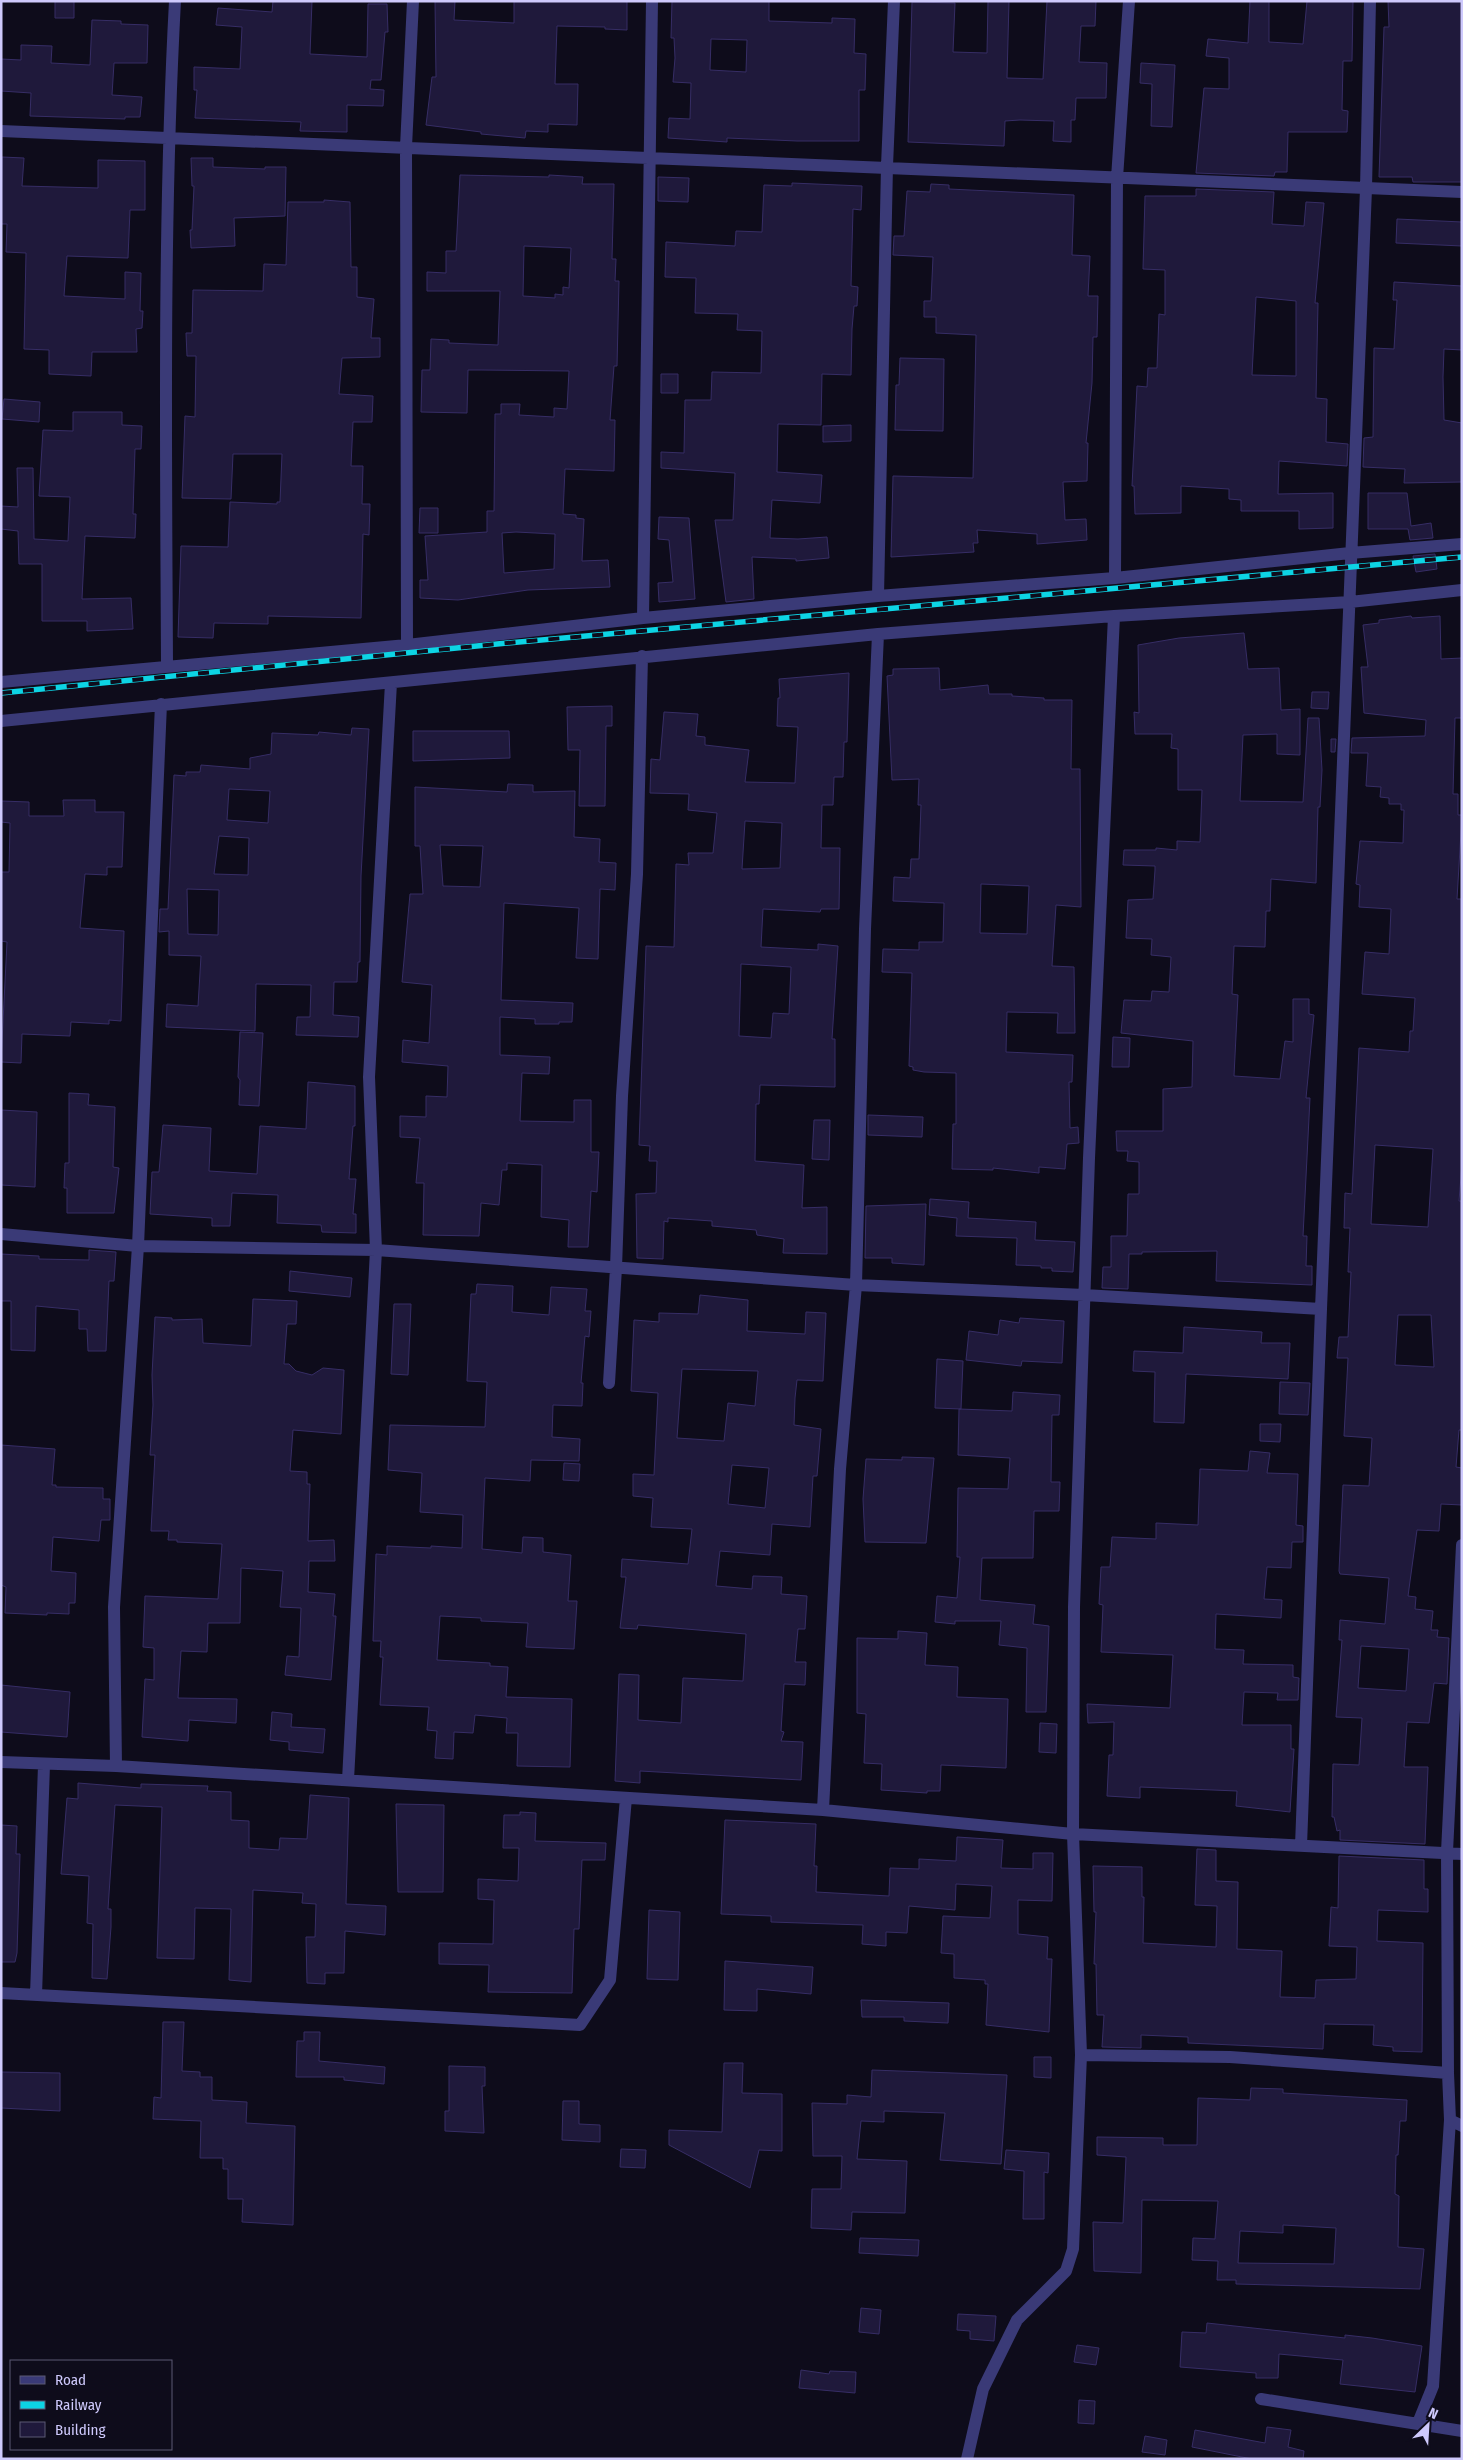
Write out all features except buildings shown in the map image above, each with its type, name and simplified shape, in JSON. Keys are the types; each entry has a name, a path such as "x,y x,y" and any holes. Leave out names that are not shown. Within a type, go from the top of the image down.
{"street":[{"path":"167,665 165,373 168,138 175,1"},
{"path":"407,645 406,147 413,1"},
{"path":"643,618 652,1"},
{"path":"878,596 887,166 894,1"},
{"path":"1116,578 1118,178 1129,1"},
{"path":"1301,1846 1320,1309 1366,189 1370,1"},
{"path":"1,131 887,166 1118,178 1462,192"},
{"path":"1,682 167,665 407,645 643,618 878,596 1116,578 1350,553 1462,544"},
{"path":"1,721 878,634 1114,616 1350,602 1462,590"},
{"path":"967,2459 982,2389 1017,2320 1066,2271 1073,2249 1081,2056 1073,1834 1074,1607 1084,1295 1114,616"},
{"path":"823,1810 840,1469 856,1285 865,929 878,634"},
{"path":"609,1383 616,1268 622,1096 637,874 642,656"},
{"path":"348,1780 376,1250 369,1077 391,683"},
{"path":"116,1766 114,1607 138,1246 161,704"},
{"path":"1,1234 138,1246 376,1250 856,1285 1084,1295 1320,1309"},
{"path":"1418,2424 1434,2386 1456,2123 1448,2073 1446,1852 1462,1545"},
{"path":"1,1762 116,1766 823,1810 1073,1834 1462,1854"},
{"path":"36,1995 44,1764"},
{"path":"1,1993 580,2025 610,1980 626,1798"},
{"path":"1081,2056 1230,2058 1448,2073"},
{"path":"1261,2399 1462,2431"}],"railway":[{"path":"1,693 497,644 1462,557"}]}
